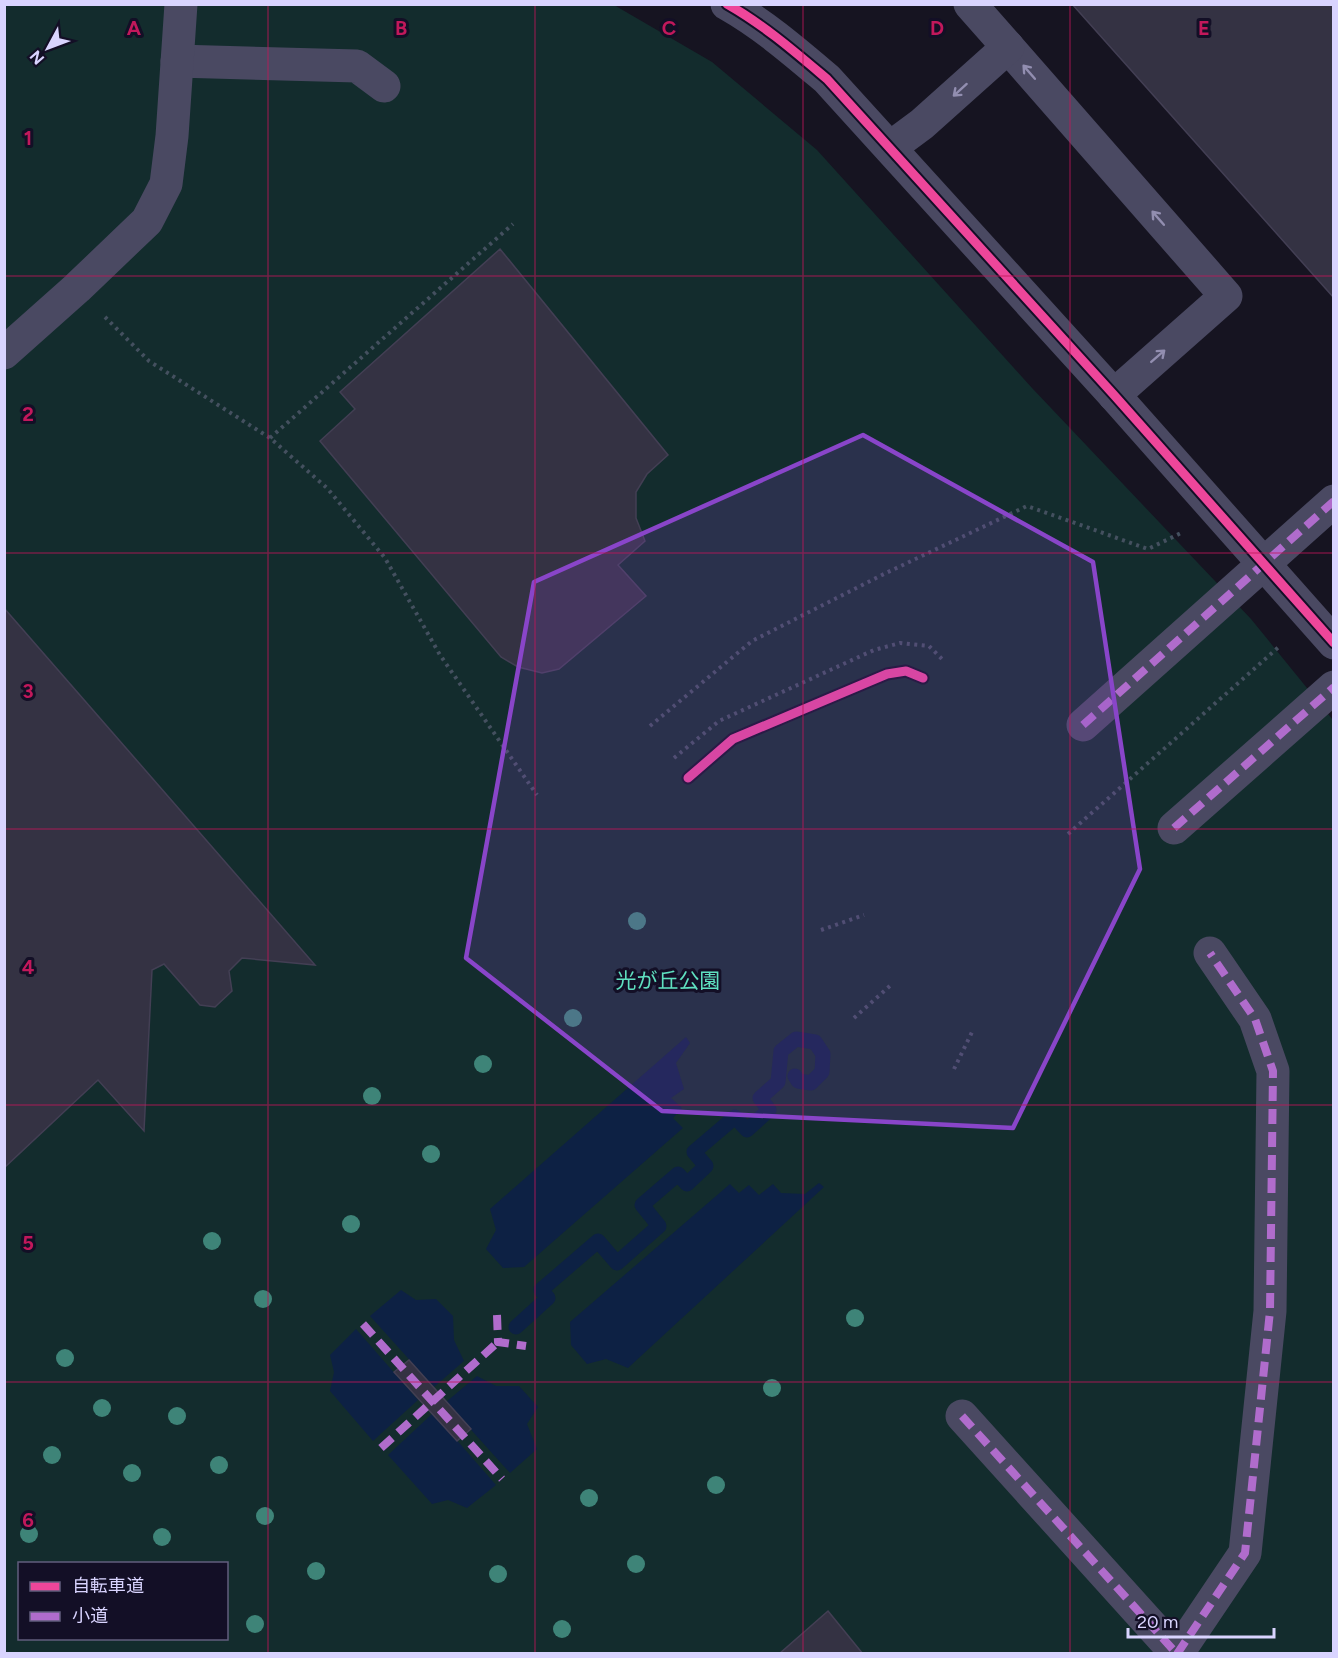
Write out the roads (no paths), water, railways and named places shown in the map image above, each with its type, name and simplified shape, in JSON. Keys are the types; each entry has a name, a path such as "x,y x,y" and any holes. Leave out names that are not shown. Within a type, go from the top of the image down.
{"street":[{"path":"4,353 147,221 166,184 172,136 181,4"},
{"path":"727,4 751,18 827,79 1114,394 1310,619 1334,643"},
{"path":"970,4 1226,296 1114,394"},
{"path":"891,147 922,124 1008,47"},
{"path":"177,61 357,66 384,86"},
{"path":"1083,725 1334,501"},
{"path":"1174,828 1334,687"},
{"path":"962,1416 1177,1653 1245,1553 1270,1311 1273,1071 1255,1019 1210,953"}],"water":[{"path":"686,1037 690,1043 676,1063 684,1089 671,1098 682,1108 673,1118 683,1128 524,1267 503,1268 486,1249 496,1230 490,1209"},
{"path":"819,1183 824,1187 628,1368 606,1359 587,1364 571,1345 570,1322 730,1184 739,1193 749,1185 759,1195 773,1184 781,1193 805,1194"},
{"path":"401,1290 416,1300 436,1299 453,1316 454,1340 464,1361 434,1387 370,1316"},
{"path":"356,1329 418,1400 373,1441 330,1391 334,1372 330,1355"},
{"path":"477,1376 496,1386 519,1386 538,1407 527,1424 537,1449 510,1473 446,1402"},
{"path":"433,1413 496,1485 467,1508 448,1500 432,1504 388,1455"}],"waterway":[{"path":"516,1327 548,1298 541,1290 598,1241 617,1263 659,1226 642,1205 678,1174 687,1184 706,1166 694,1152 735,1117 747,1130 769,1110 760,1098 778,1082 781,1051 796,1039 815,1042 823,1054 822,1072 811,1083 798,1081 795,1076"}],"park label":[{"name":"光が丘公園","path":"668,980"}]}
